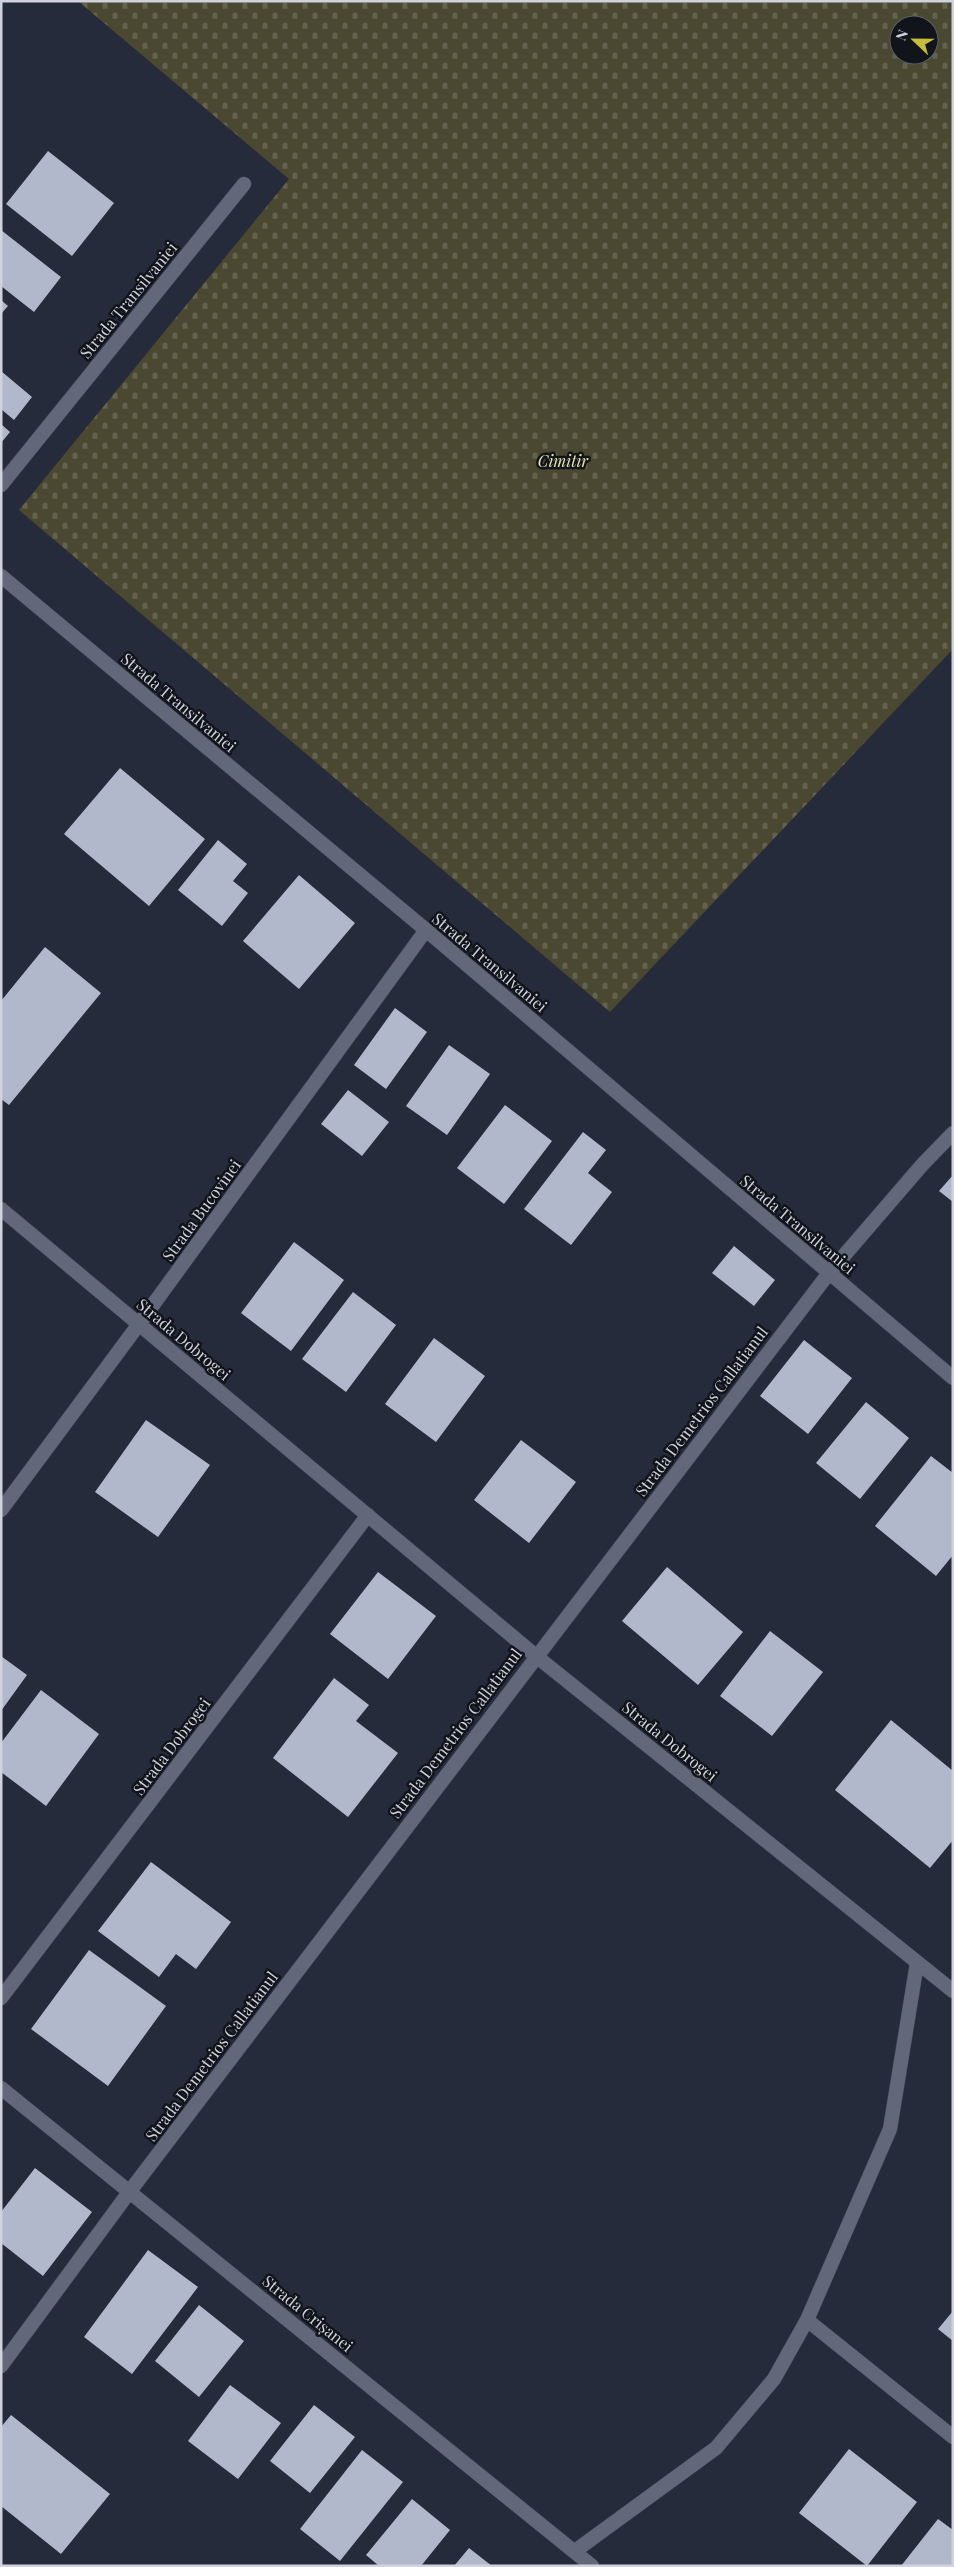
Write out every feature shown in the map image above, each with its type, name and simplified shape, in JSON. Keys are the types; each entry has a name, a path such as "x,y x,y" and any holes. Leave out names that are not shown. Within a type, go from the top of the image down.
{"street":[{"name":"Strada Transilvaniei","path":"1,485 244,184"},
{"name":"Strada Transilvaniei","path":"1,576 426,930 953,1378"},
{"name":"Strada Bucovinei","path":"1,1510 140,1324 426,930"},
{"name":"Strada Demetrios Callatianul","path":"1,2366 130,2191 829,1273 922,1165 953,1133"},
{"name":"Strada Dobrogei","path":"1,1209 536,1656 953,1991"},
{"name":"Strada Dobrogei","path":"1,1998 368,1515"},
{"path":"575,2551 716,2448 774,2379 807,2320 890,2129 917,1963"},
{"name":"Strada Crișanei","path":"1,2088 592,2566"},
{"path":"807,2320 953,2437"}],"green space":[{"name":"Cimitir","path":"78,1 953,1 953,649 610,1012 19,510 289,179"}],"building":[{"path":"48,151 114,203 72,256 6,204"},
{"path":"1,230 61,277 34,312 1,286"},
{"path":"1,300 8,306 1,314"},
{"path":"1,371 32,397 14,420 1,409"},
{"path":"1,424 10,432 1,443"},
{"path":"120,768 205,839 149,906 64,834"},
{"path":"218,840 247,864 233,881 248,893 222,926 178,890"},
{"path":"299,875 355,923 299,989 243,941"},
{"path":"45,947 101,993 9,1105 1,1099 1,1001"},
{"path":"395,1008 427,1032 386,1089 354,1065"},
{"path":"449,1045 490,1074 447,1135 406,1106"},
{"path":"348,1090 389,1122 362,1156 321,1124"},
{"path":"505,1105 552,1141 504,1204 457,1168"},
{"path":"583,1132 606,1150 588,1173 612,1192 571,1245 524,1209"},
{"path":"953,1175 953,1202 939,1191"},
{"path":"294,1242 344,1280 291,1351 241,1313"},
{"path":"734,1246 775,1280 754,1306 712,1273"},
{"path":"353,1292 396,1325 346,1392 302,1359"},
{"path":"434,1338 485,1376 436,1442 385,1404"},
{"path":"804,1340 852,1378 808,1434 760,1396"},
{"path":"866,1402 909,1438 860,1499 816,1463"},
{"path":"146,1420 210,1465 158,1537 95,1492"},
{"path":"521,1440 576,1482 529,1543 474,1500"},
{"path":"931,1456 953,1473 953,1555 936,1576 875,1526"},
{"path":"667,1567 743,1632 698,1685 622,1621"},
{"path":"378,1572 436,1616 388,1679 330,1634"},
{"path":"770,1631 823,1672 772,1736 720,1696"},
{"path":"1,1656 27,1675 1,1711"},
{"path":"334,1678 369,1705 356,1721 398,1753 348,1817 273,1758"},
{"path":"41,1690 99,1734 46,1806 1,1772 1,1743"},
{"path":"891,1720 953,1771 953,1840 930,1868 835,1790"},
{"path":"151,1862 231,1922 196,1969 176,1954 159,1977 98,1931"},
{"path":"89,1950 166,2006 108,2086 31,2029"},
{"path":"35,2168 92,2212 43,2276 1,2243 1,2212"},
{"path":"148,2250 198,2287 132,2374 84,2337"},
{"path":"199,2305 244,2341 199,2397 155,2361"},
{"path":"953,2311 953,2341 938,2329"},
{"path":"230,2385 281,2423 238,2479 188,2441"},
{"path":"314,2405 355,2437 310,2493 270,2461"},
{"path":"11,2415 110,2494 61,2554 1,2506 1,2427"},
{"path":"849,2449 917,2502 867,2566 799,2513"},
{"path":"362,2450 403,2482 340,2561 300,2529"},
{"path":"412,2499 450,2530 421,2566 379,2566 366,2555"},
{"path":"938,2519 953,2530 953,2566 901,2566"},
{"path":"469,2548 492,2566 454,2566"}]}
